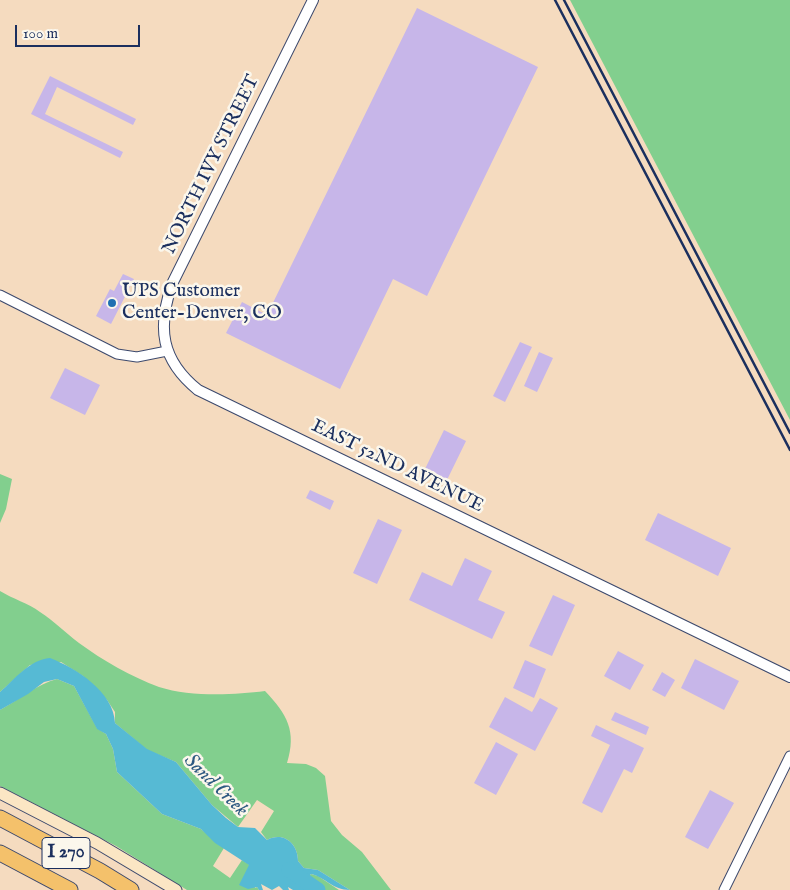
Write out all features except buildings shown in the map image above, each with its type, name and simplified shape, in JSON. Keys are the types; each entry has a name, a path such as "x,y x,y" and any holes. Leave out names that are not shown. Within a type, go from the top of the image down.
{"highway":[{"name":"I 270","path":"0,818 100,871 131,890"},
{"name":"I 270","path":"0,853 70,890"}],"main road":[{"path":"0,793 98,843 176,890"}],"street":[{"name":"NORTH IVY STREET","path":"167,351 163,321 172,284 312,0"},
{"path":"0,295 117,354 137,357 167,351"},
{"name":"EAST 52ND AVENUE","path":"167,351 183,378 198,390 790,677"},
{"path":"724,890 790,756"}],"green space":[{"path":"570,0 790,0 790,420"},
{"path":"0,474 12,479 6,509 0,523"},
{"path":"0,591 35,609 107,662 159,687 198,694 265,691 279,707 288,724 291,741 287,763 306,764 316,768 325,776 331,821 342,835 362,852 391,890 350,890 318,870 304,868 298,861 296,849 289,841 279,837 267,840 261,832 274,811 257,800 238,827 212,805 176,762 147,750 115,723 115,712 107,700 83,676 61,662 30,665 0,692"},
{"path":"57,679 74,686 97,728 106,734 113,749 117,772 162,814 201,829 224,848 213,866 230,878 242,860 250,865 255,888 257,887 259,890 187,890 116,846 0,786 0,710 35,688"},
{"path":"311,874 318,876 339,890 306,890 303,883"}],"water":[{"path":"50,658 82,675 101,691 113,712 115,723 147,749 176,762 212,805 226,818 238,827 255,828 267,840 279,837 284,838 296,849 298,861 304,868 318,870 350,890 334,886 311,874 303,883 306,890 293,890 288,887 289,890 283,890 279,886 272,890 261,884 263,890 259,890 257,887 248,889 239,885 249,865 215,843 201,829 162,814 117,772 113,749 106,734 97,729 74,686 57,679 44,682 28,694 0,710 0,692 29,666 35,662"}],"waterway":[{"name":"Sand Creek","path":"289,870 318,890"}],"railway":[{"path":"555,0 790,450"},
{"path":"564,0 790,433"}],"place":[{"name":"UPS Customer Center-Denver, CO","path":"112,303"}]}
